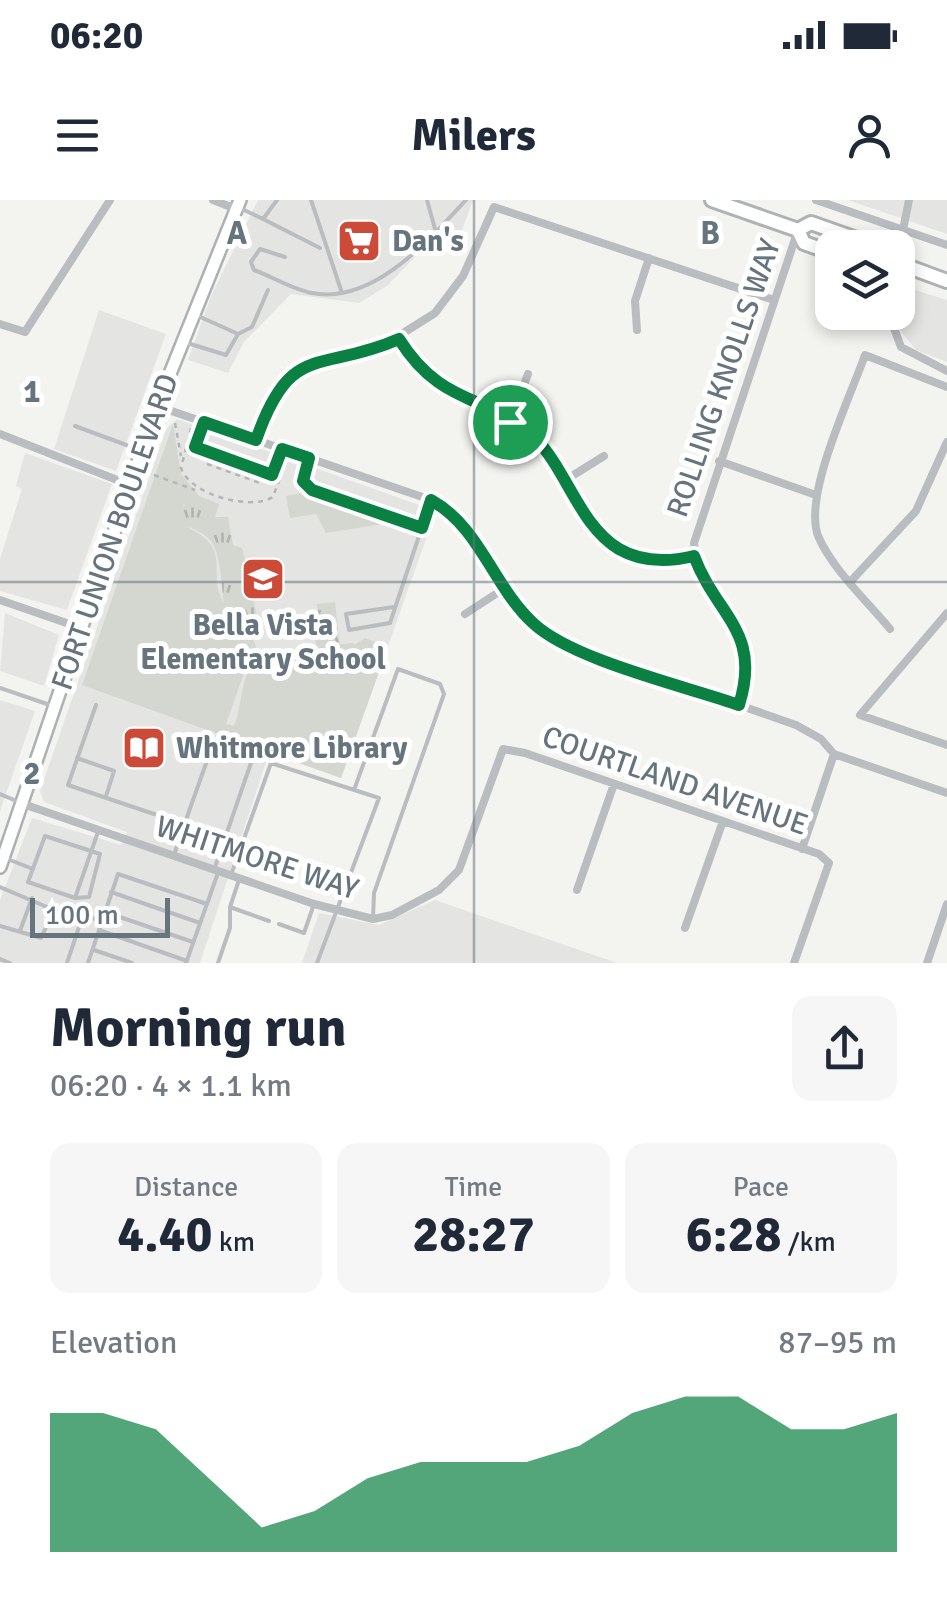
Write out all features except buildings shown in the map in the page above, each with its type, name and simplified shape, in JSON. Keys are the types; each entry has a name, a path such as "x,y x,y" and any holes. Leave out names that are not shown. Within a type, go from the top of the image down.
{"main road":[{"path":"712,200 798,230 804,243 815,247"},
{"name":"FORT UNION BOULEVARD","path":"2,862 180,341 238,205"},
{"path":"798,230 811,223 831,230"},
{"path":"915,270 947,282"}],"street":[{"path":"0,324 25,332 110,200"},
{"path":"212,200 238,205"},
{"path":"816,200 903,230 909,200"},
{"path":"256,440 272,396 292,373 308,364 362,354 399,339 450,298 494,206 774,300"},
{"name":"ROLLING KNOLLS WAY","path":"739,705 746,665 740,632 694,556 699,518 798,230"},
{"path":"915,234 947,244"},
{"path":"637,330 635,300 650,258"},
{"path":"895,330 901,347 947,372"},
{"path":"399,339 414,363 438,386 534,437 595,526 618,548 650,560 694,556"},
{"path":"890,629 820,541 814,520 816,495 865,355 947,388"},
{"path":"510,422 528,374"},
{"path":"157,406 431,500 468,531 529,620 561,643 810,730 834,754 947,793"},
{"path":"0,434 130,485"},
{"path":"851,581 916,511 947,442"},
{"path":"564,481 604,456"},
{"path":"718,462 816,495"},
{"path":"466,614 505,588"},
{"path":"0,600 81,628"},
{"path":"947,613 860,715 947,745"},
{"name":"WHITMORE WAY","path":"23,804 338,912 373,918 392,915 439,890 460,870 503,749"},
{"name":"COURTLAND AVENUE","path":"503,749 802,848 829,863 794,963"},
{"path":"802,848 834,754"},
{"path":"577,890 614,784"},
{"path":"686,928 722,821"},
{"path":"927,963 947,904"}],"lane":[{"path":"262,220 277,200"},
{"path":"311,200 342,292"},
{"path":"426,200 436,230"},
{"path":"285,258 260,249 251,262 254,270 300,290 315,294 342,292 389,275 466,200"},
{"path":"238,205 320,248"},
{"path":"180,341 226,355 238,334 252,326 268,290"},
{"path":"192,313 238,334"},
{"path":"204,422 195,447 272,475 282,449"},
{"path":"75,426 142,451"},
{"path":"309,458 303,481 312,490 422,528"},
{"path":"394,607 346,614 348,630 390,623 431,500"},
{"path":"354,790 398,669 440,684 444,694 374,893 373,918"},
{"path":"0,688 55,707"},
{"path":"96,705 68,785 225,838"},
{"path":"99,930 186,962 252,760 212,747 174,855"},
{"path":"77,758 114,771 105,798"},
{"path":"218,963 230,928 236,876 271,763 379,798 318,963"},
{"path":"0,794 23,804"},
{"path":"76,898 99,829"},
{"path":"45,836 102,858 89,897 76,898 28,882 33,868 45,836"},
{"path":"2,862 33,868"},
{"path":"88,963 118,874 207,904"},
{"path":"0,887 53,906 54,914 41,938 0,926"},
{"path":"111,892 200,923"},
{"path":"20,932 32,898"},
{"path":"279,924 304,932 314,904"},
{"path":"230,908 269,920"},
{"path":"105,912 194,942"},
{"path":"66,963 82,915 102,921"},
{"path":"92,949 132,963"},
{"path":"0,960 10,963"}],"path":[{"path":"175,422 188,481 251,505 274,497 284,465"},
{"path":"181,459 192,428"},
{"path":"207,464 260,483"},
{"path":"154,475 195,490"}],"shaded area":[{"path":"258,200 473,200 455,249 431,240 387,286 359,303 291,294 244,342 228,373 188,360 211,296"},
{"path":"848,200 947,200 947,234"},
{"path":"915,290 947,300 947,362 916,350 900,330 915,330"},
{"path":"99,310 166,334 116,471 54,449"},
{"name":"Bella Vista Elementary School","path":"177,419 436,511 341,778 269,753 200,963 0,963 0,900 32,818 121,845 127,832 44,802 40,791 166,429"},
{"path":"25,453 112,484 67,610 0,591 0,559 22,489 16,486"},
{"path":"5,613 59,635 44,686 0,671"},
{"path":"0,700 35,711 0,811"},
{"path":"435,900 617,963 302,963 319,913 379,925"}],"green space":[{"path":"173,424 181,474 199,496 183,505 190,529 212,546 220,595 248,628 257,650 248,661 226,724 234,726 245,680 259,654 353,643 371,672 378,675 341,778 82,685"},
{"path":"302,493 388,523 326,533 316,514 290,518 286,496"},
{"path":"199,496 219,504 215,517 228,517 233,545 242,548 262,638 254,639 247,623 224,604 213,544 181,518 186,500"},
{"path":"335,602 340,646 317,649 313,629 320,627 317,604"},
{"path":"365,638 388,647 378,675 371,672 354,645"}],"place":[{"name":"Dan's","path":"359,241"},
{"name":"Bella Vista Elementary School","path":"263,579"},
{"name":"Whitmore Library","path":"144,748"}],"route":[{"path":"399,339 414,363 438,386 510,422 534,437 595,526 618,548 650,560 694,556 740,632 746,682 739,705 578,650 544,633 517,605 468,531 455,516 431,500 422,528 312,490 303,481 309,458 282,449 272,475 195,447 204,422 256,440 268,405 292,373 308,364 362,354 399,339"}]}
